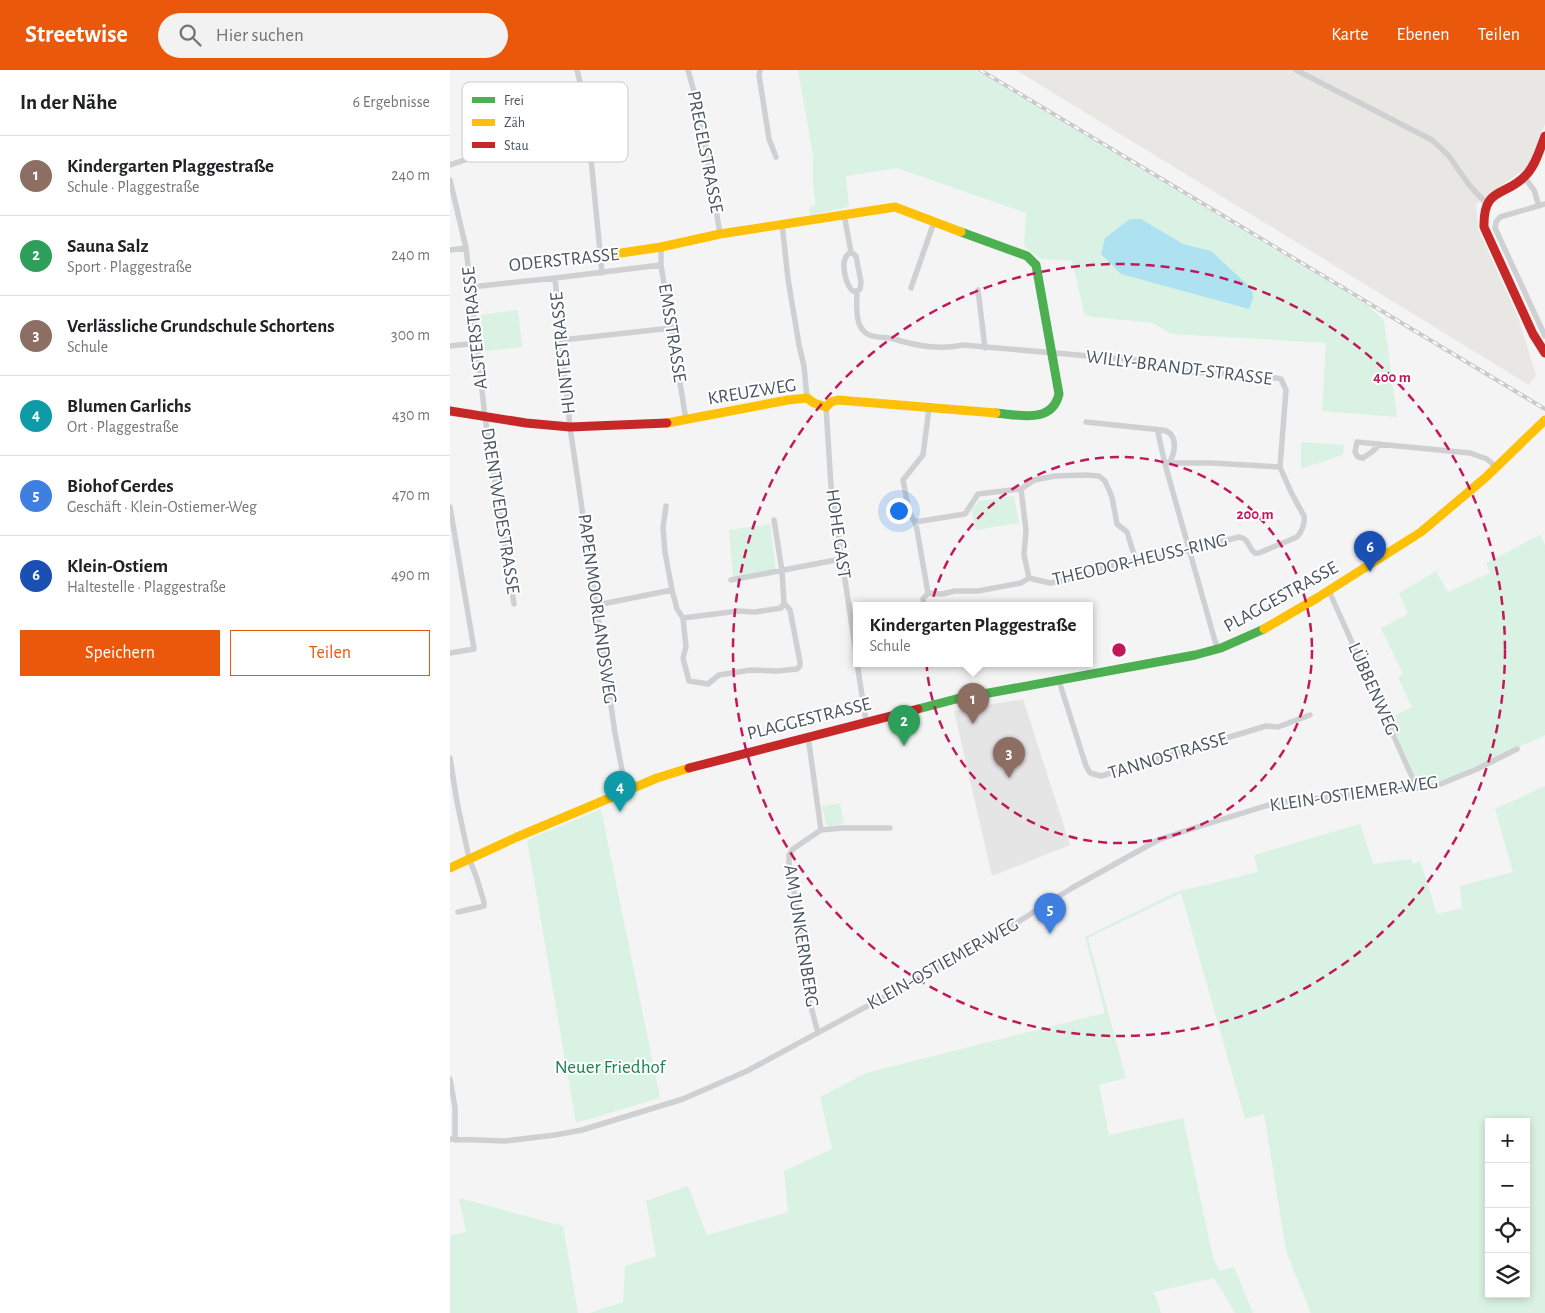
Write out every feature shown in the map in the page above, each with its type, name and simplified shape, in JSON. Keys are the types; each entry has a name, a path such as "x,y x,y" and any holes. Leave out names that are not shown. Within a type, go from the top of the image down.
{"street":[{"name":"PREGELSTRASSE","path":"688,70 700,114 720,234"},
{"path":"760,70 759,75 769,138 776,157"},
{"path":"1296,70 1432,140 1448,155 1470,186 1486,203"},
{"path":"1545,136 1532,168 1524,177 1492,196 1486,203 1483,218 1484,227 1533,334 1545,353"},
{"path":"450,165 462,161"},
{"path":"591,162 602,272"},
{"path":"1524,177 1542,205 1500,217 1496,222 1495,228 1545,336"},
{"name":"ALSTERSTRASSE","path":"450,180 466,248 485,417"},
{"name":"ODERSTRASSE","path":"601,256 660,247 720,234 896,207 1027,256 1036,265 1059,394 1058,402 1054,408 1044,414 1029,416 928,408"},
{"path":"844,214 851,252 856,256 861,282 860,288 857,291 858,318 860,326 866,334 918,346 951,348 963,345 1052,353"},
{"path":"911,288 934,222"},
{"path":"782,224 789,288 804,366 807,398"},
{"name":"EMSSTRASSE","path":"660,247 661,265 686,420"},
{"path":"450,250 466,248"},
{"path":"851,252 845,258 844,263 846,283 848,288 857,291"},
{"name":"ODERSTRASSE","path":"471,287 661,265"},
{"name":"HUNTESTRASSE","path":"555,278 570,427"},
{"path":"978,290 985,348"},
{"path":"562,340 672,328"},
{"path":"450,346 477,343"},
{"name":"WILLY-BRANDT-STRASSE","path":"1052,353 1146,361 1165,368 1192,372 1277,377 1281,379 1286,390 1283,435"},
{"name":"KREUZWEG","path":"450,411 570,427 665,423 807,398 814,403 826,407"},
{"path":"826,407 831,402 838,400 928,408 923,454 903,480 908,512 915,522 928,593 923,599 924,602"},
{"name":"HOHE GAST","path":"826,407 831,486 853,636"},
{"name":"DRENTWEDESTRASSE","path":"485,417 514,604"},
{"name":"PLAGGESTRASSE","path":"450,868 469,858 626,791 658,778 706,763 961,698 1173,660 1219,649 1275,623 1420,533 1497,468 1545,420"},
{"path":"1086,422 1168,431 1174,442 1173,456 1167,464"},
{"name":"PAPENMOORLANDSWEG","path":"570,427 626,791"},
{"path":"1162,430 1158,433 1215,641 1219,649"},
{"name":"THEODOR-HEUSS-RING","path":"928,593 942,594 955,591 978,591 1021,584 1029,578 1050,584 1091,575 1102,568 1136,560 1159,558 1239,537 1244,538 1252,551 1256,553 1297,538 1305,521 1280,467 1283,435"},
{"path":"1380,444 1470,453 1487,459 1497,468"},
{"path":"1167,464 1212,463 1280,467"},
{"path":"915,522 966,514 978,494 1021,489 1034,480 1055,476 1099,476 1105,481 1112,498 1118,524 1126,532 1136,560"},
{"path":"1021,489 1026,530 1024,556 1029,578"},
{"path":"666,506 663,528 665,552 676,609 683,618 686,647 683,658 689,681 708,684 719,675 751,670 777,671 797,669 800,666 800,662 790,610 784,603"},
{"path":"450,507 474,649 450,653"},
{"path":"683,618 781,608 784,603 782,571 774,520"},
{"path":"731,580 841,559"},
{"path":"597,605 672,590"},
{"name":"LÜBBENWEG","path":"1329,591 1417,788"},
{"name":"HOHE GAST","path":"858,667 866,721"},
{"name":"TANNOSTRASSE","path":"1060,681 1086,766 1090,773 1101,776 1266,726 1278,727 1310,715"},
{"path":"808,736 821,830 890,828"},
{"name":"KLEIN-OSTIEMER-WEG","path":"453,1140 505,1141 555,1136 582,1130 691,1095 747,1071 818,1033 1007,929 1072,888 1158,840 1275,803 1438,785 1475,770 1517,749"},
{"path":"450,758 469,858 484,906 458,912"},
{"name":"AM JUNKERNBERG","path":"818,1033 810,1003 789,855 793,849 821,830"},
{"path":"450,1078 455,1107 453,1140"}],"shaded area":[{"path":"1016,70 1545,70 1545,124 1527,167 1476,204 1478,229 1518,317 1536,375 1529,385"},
{"path":"1023,699 1070,845 992,876 954,711"}],"green space":[{"path":"798,70 975,70 1368,306 1384,320 1397,417 1322,411 1326,343 1171,334 1153,323 1085,316 1072,261 1040,259 1024,246 1026,213 897,168 846,176 849,207 810,215 809,207 815,205 813,156"},
{"path":"518,310 522,347 485,351 480,315"},
{"path":"1301,442 1344,445 1343,455 1301,469"},
{"path":"1014,496 1019,523 975,530 972,509 979,501"},
{"path":"770,524 776,570 733,579 729,530"},
{"path":"1540,535 1545,545 1545,735 1449,779 1419,784 1389,718 1412,707 1398,677 1403,674 1381,628 1408,614 1399,593 1436,571 1448,592 1490,573 1486,563"},
{"path":"1545,786 1545,1313 1311,1313 1286,1251 1264,1114 1245,1119 1181,893 1088,938 1126,1078 1099,1085 1109,1135 1183,1118 1213,1258 1220,1271 1234,1267 1253,1313 1235,1313 1214,1278 1154,1292 1161,1313 590,1313 623,1302 625,1266 656,1256 646,1201 688,1186 707,1235 788,1212 784,1171 832,1149 820,1097 866,1073 1105,1013 1085,937 1176,892 1258,872 1254,855 1360,824 1373,864 1411,859 1413,864 1420,861 1437,914 1462,908 1460,886 1513,872 1495,809"},
{"path":"840,803 844,824 831,827 826,824 822,806"},
{"name":"Neuer Friedhof","path":"601,809 660,1098 576,1123 527,840"},
{"path":"459,1198 563,1226 578,1313 450,1313 450,1236 466,1232"}],"water":[{"path":"1130,219 1141,219 1183,244 1211,251 1252,289 1253,299 1249,309 1121,274 1101,254 1105,238"}],"railway":[{"path":"980,70 1545,409"}],"traffic: fast":[{"path":"961,232 1027,256 1036,265 1059,394 1050,410 1042,414 1025,416 996,413"},
{"path":"918,709 956,699 1195,655 1221,648 1264,629"}],"traffic: slow":[{"path":"601,256 661,247 720,234 895,207 961,232"},
{"path":"667,423 807,398 814,403 826,407 831,402 838,400 996,413"},
{"path":"1264,629 1421,532 1485,478 1545,420"},
{"path":"450,868 517,837 657,778 689,768"}],"traffic: jam":[{"path":"1545,136 1535,161 1527,174 1511,187 1497,194 1487,204 1484,227 1533,334 1545,353"},
{"path":"450,411 526,423 570,427 667,423"},
{"path":"689,768 918,709"}],"place":[{"name":"Klein-Ostiem","path":"1370,572"},
{"name":"Kindergarten Plaggestraße","path":"973,724"},
{"name":"Sauna Salz","path":"904,746"},
{"name":"Verlässliche Grundschule Schortens","path":"1009,778"},
{"name":"Blumen Garlichs","path":"620,812"},
{"name":"Biohof Gerdes","path":"1050,934"}]}
